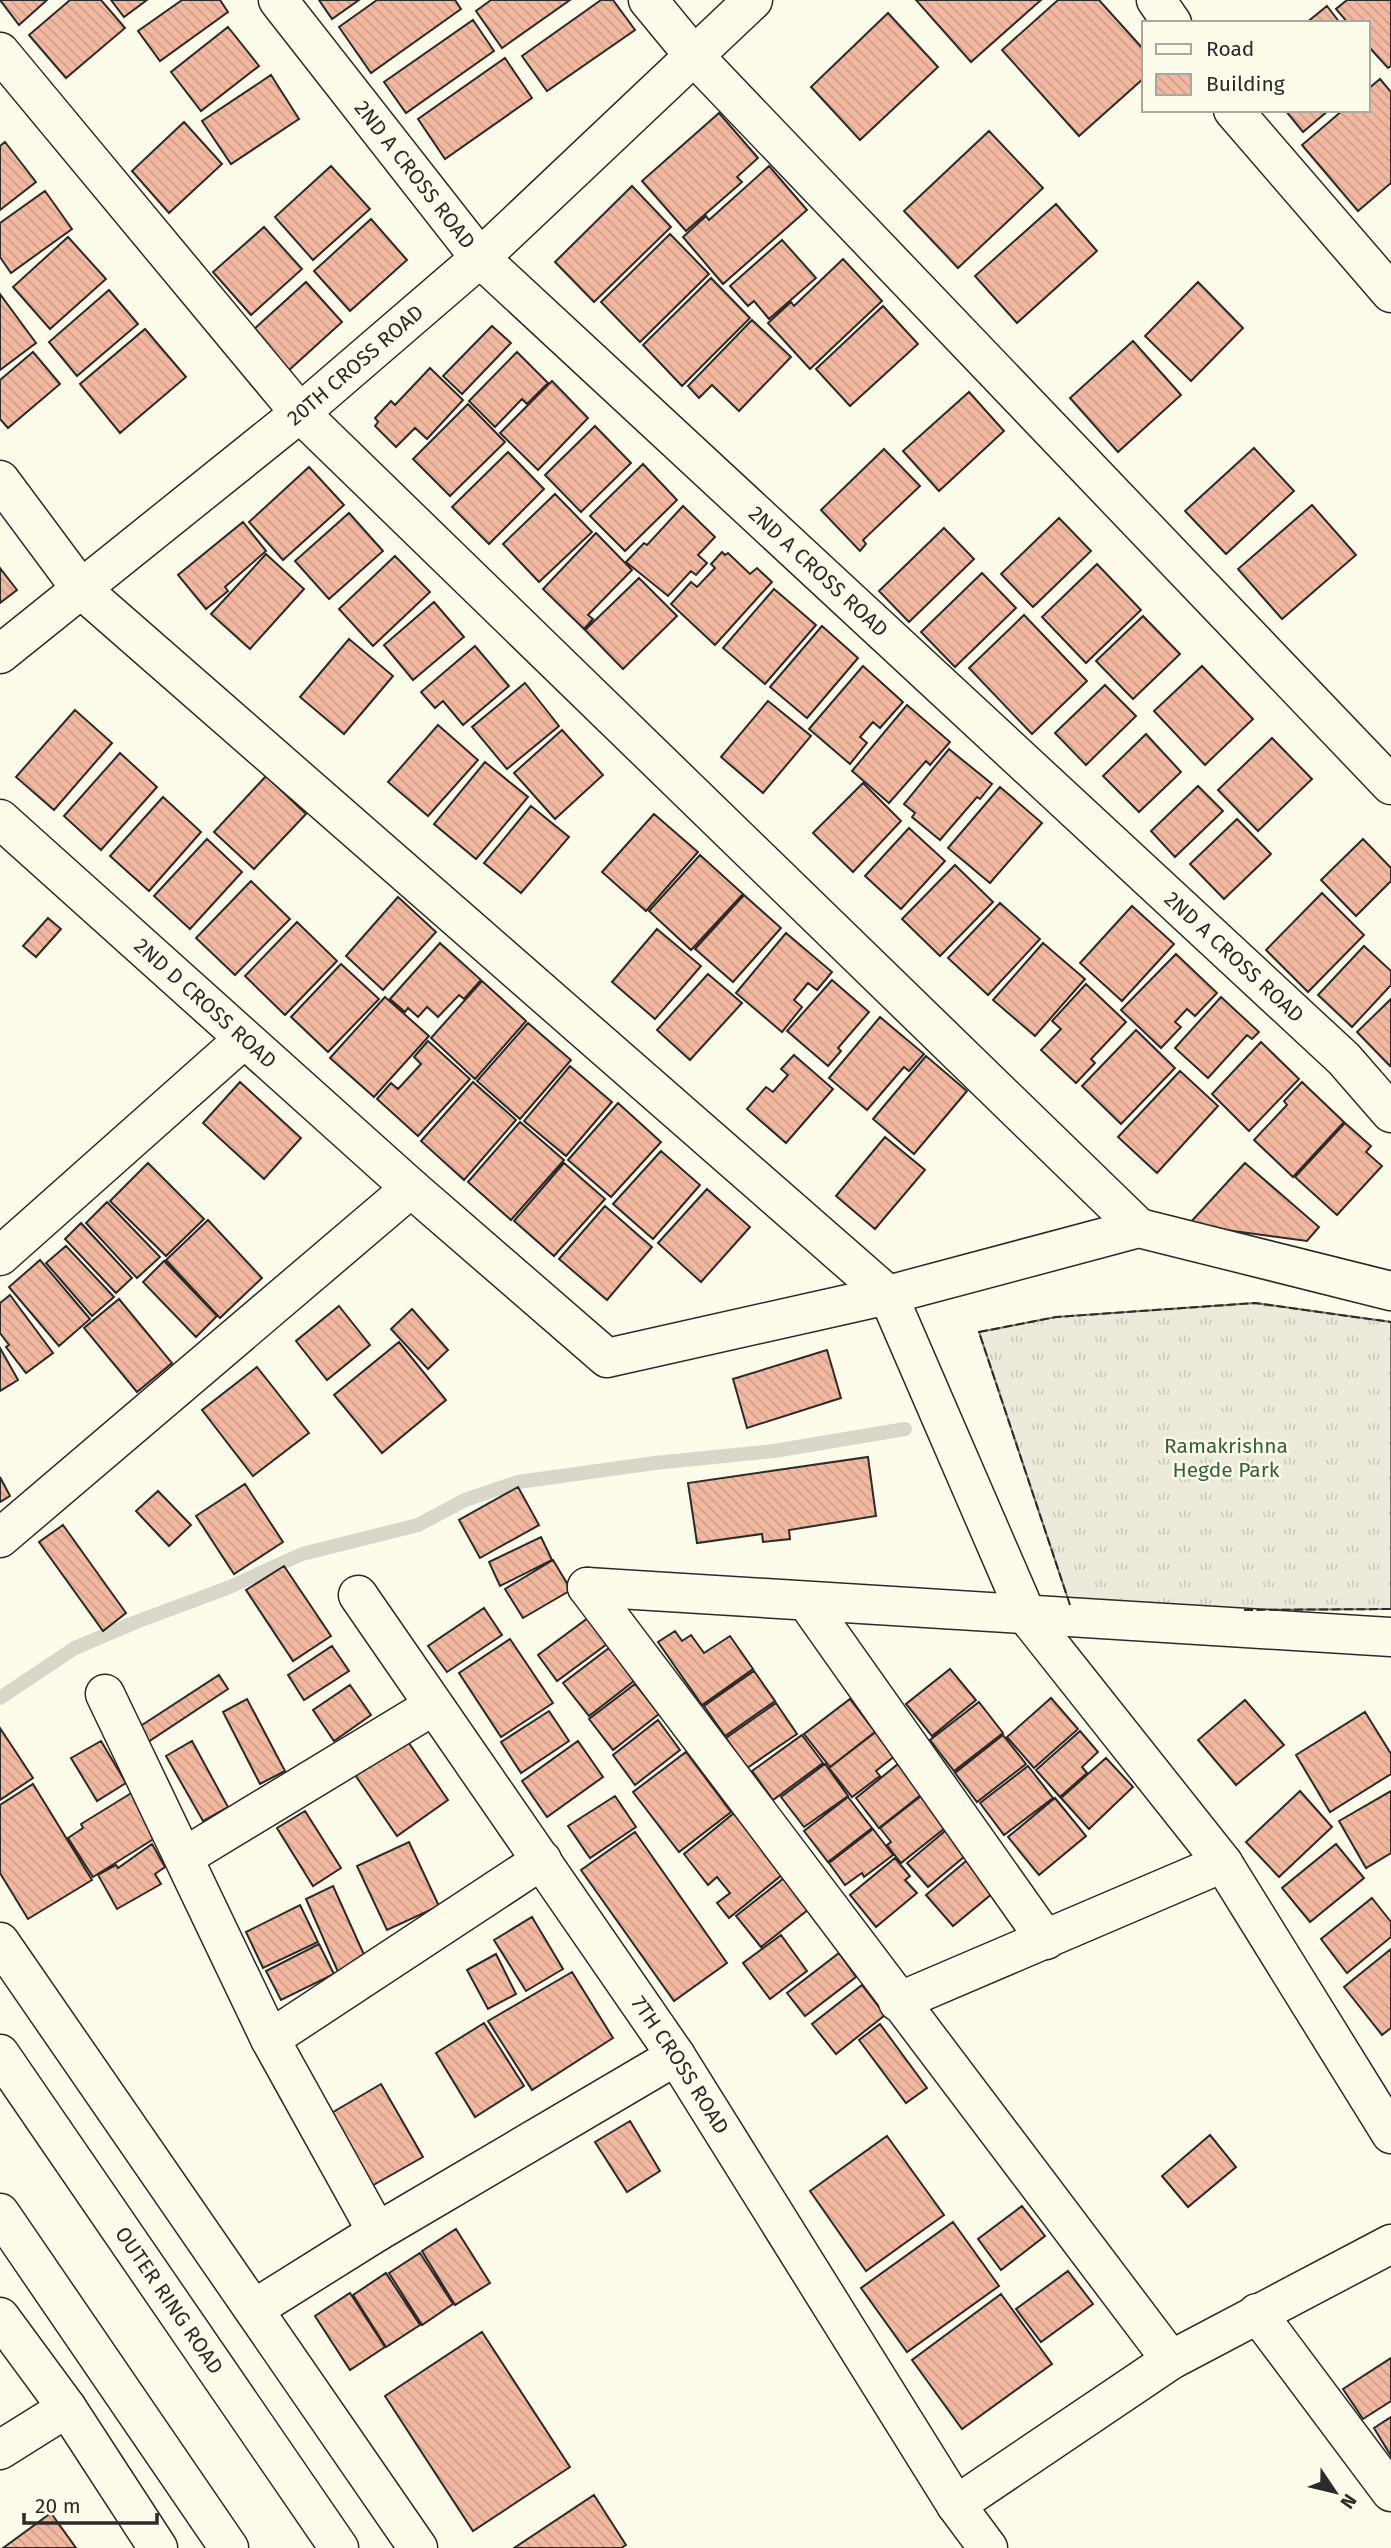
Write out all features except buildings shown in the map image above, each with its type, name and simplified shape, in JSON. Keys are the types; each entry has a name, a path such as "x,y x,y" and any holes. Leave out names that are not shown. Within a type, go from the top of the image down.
{"main road":[{"name":"2ND A CROSS ROAD","path":"278,0 481,258 1345,1059 1391,1113"},
{"path":"649,0 695,57 1391,785"},
{"name":"20TH CROSS ROAD","path":"0,654 300,413 481,258 753,0"},
{"path":"1156,0 1171,21"},
{"path":"0,51 300,413 1139,1228"},
{"path":"1235,112 1391,293"},
{"path":"0,480 81,589 888,1296 1027,1616 1223,1863 1391,2134"},
{"name":"2ND D CROSS ROAD","path":"0,819 411,1188 607,1358 888,1296"},
{"path":"0,1256 244,1039"},
{"path":"0,1538 411,1188"},
{"path":"888,1296 1139,1228 1391,1291"},
{"path":"1171,2360 587,1587 1390,1638"},
{"name":"7TH CROSS ROAD","path":"358,1595 676,2056 956,2505 988,2548"},
{"path":"807,1602 1046,1940"},
{"path":"105,1694 270,2039 377,2232"},
{"path":"184,1857 433,1706"},
{"path":"270,2039 542,1860"},
{"path":"898,2002 1223,1863"},
{"path":"0,1942 418,2548"},
{"name":"OUTER RING ROAD","path":"0,2054 338,2548"},
{"path":"254,2309 377,2232 676,2056"},
{"path":"0,2213 229,2548"},
{"path":"956,2505 1171,2360 1391,2244"},
{"path":"1256,2313 1391,2492"},
{"path":"0,2317 67,2408 158,2548"},
{"path":"0,2450 67,2408"}],"green space":[{"name":"Ramakrishna Hegde Park","path":"1255,1303 1391,1322 1391,1609 1072,1611 979,1332 1056,1317"}],"waterway":[{"path":"0,1698 75,1648 136,1622 230,1587 302,1554 418,1525 465,1500 518,1482 655,1463 774,1451 905,1429"}],"fence":[{"path":"1070,1605 979,1332 1056,1317 1255,1303 1391,1322"},
{"path":"1244,1610 1391,1609"}]}
